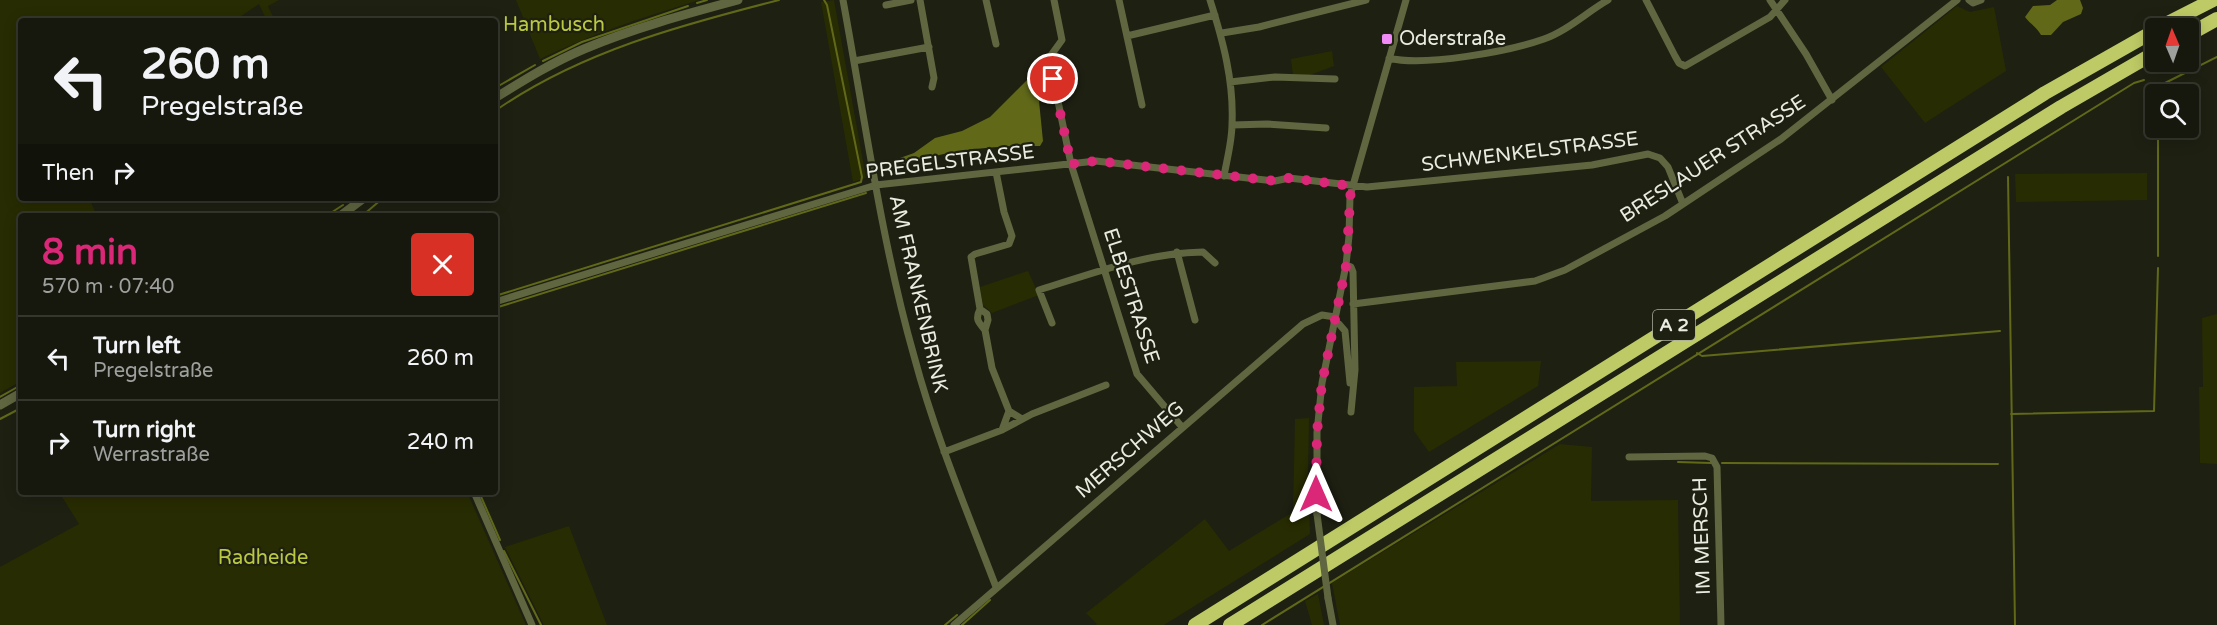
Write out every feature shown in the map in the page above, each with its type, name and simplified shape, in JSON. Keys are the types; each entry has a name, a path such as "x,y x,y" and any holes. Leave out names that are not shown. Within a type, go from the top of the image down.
{"highway":[{"name":"A 2","path":"2178,18 2212,0"},
{"path":"2199,29 2217,19"},
{"name":"A 2","path":"1195,625 2045,93 2145,36"},
{"name":"A 2","path":"1230,625 2061,107 2145,58"}],"street":[{"path":"498,96 540,70 583,49 632,31 738,0"},
{"name":"AM FRANKENBRINK","path":"843,0 876,185 913,353 944,452 996,587"},
{"path":"886,5 911,0"},
{"path":"920,0 934,78 932,87"},
{"path":"986,0 996,44"},
{"name":"ELBESTRASSE","path":"1054,0 1062,40 1049,58 1071,164 1137,374 1182,427"},
{"path":"1119,0 1142,105"},
{"path":"1210,0 1221,33 1230,82 1232,125 1224,176"},
{"path":"1221,33 1259,27 1366,0"},
{"path":"1333,625 1317,514 1317,432 1322,383 1346,266 1351,186 1405,0"},
{"path":"1389,58 1398,61 1435,60 1506,49 1545,39 1597,3 1608,0"},
{"path":"1646,0 1679,63 1685,66 1770,17 1785,0"},
{"path":"1770,0 1832,100"},
{"name":"BRESLAUER STRASSE","path":"1353,304 1535,281 1550,277 1665,216 1780,139 1957,0"},
{"path":"1969,0 1973,3 1980,0"},
{"path":"1127,36 1215,15"},
{"path":"854,61 929,47"},
{"path":"1230,82 1275,77 1335,79"},
{"path":"1232,125 1267,124 1326,128"},
{"name":"SCHWENKELSTRASSE","path":"1351,186 1367,187 1586,165 1648,154 1660,158 1668,167 1683,204"},
{"name":"PREGELSTRASSE","path":"498,301 876,185 1096,161 1275,181 1289,178 1351,186"},
{"path":"996,172 1004,212 1012,236 1009,244 971,257 980,309 987,314 985,330 993,368 1009,411 1022,419"},
{"path":"1177,252 1195,320"},
{"path":"1052,323 1039,290 1148,256 1177,252 1203,252 1215,263"},
{"path":"1346,266 1351,267 1353,272 1355,369 1351,412"},
{"name":"MERSCHWEG","path":"954,625 1303,324 1322,315 1335,320"},
{"path":"1335,320 1345,331 1352,389"},
{"path":"944,452 1002,430 1022,419 1106,385"},
{"path":"0,405 18,395"},
{"path":"1002,430 1009,411"},
{"name":"IM MERSCH","path":"1629,458 1705,456 1714,460 1717,467 1721,625"},
{"path":"475,495 532,625"}],"green space":[{"path":"0,0 279,0 268,6 274,18 266,18 259,4 238,18 18,18 18,201 90,201 96,213 18,213 18,383 0,393"},
{"name":"Hambusch","path":"516,0 699,0 598,34 540,59"},
{"path":"834,0 866,178 853,182 821,2"},
{"path":"1957,6 1970,12 1994,7 2006,71 1925,123 1881,67"},
{"path":"1332,51 1334,66 1310,75 1293,75 1291,59"},
{"path":"2147,173 2147,200 2016,202 2015,174"},
{"path":"1028,271 1039,295 992,313 983,305 980,287"},
{"path":"2217,314 2217,464 2200,463 2199,387 2203,387 2202,318"},
{"path":"1541,361 1538,386 1429,452 1414,431 1414,387 1457,386 1456,362"},
{"path":"1309,418 1310,534 1164,625 1096,625 1086,613 1205,519 1229,551 1293,512 1295,419"},
{"path":"1560,444 1592,447 1591,501 1678,500 1680,625 1340,625 1332,583"},
{"name":"Radheide","path":"61,495 468,495 526,625 0,625 0,567 79,524"},
{"path":"569,526 607,625 544,625 505,547"},
{"path":"1318,594 1324,625 1312,625 1305,601"}],"shaded area":[{"path":"2057,0 2080,0 2083,8 2081,14 2063,22 2051,35 2041,35 2025,17 2033,6 2050,5"},
{"path":"1029,78 1037,81 1043,141 1040,146 965,150 928,158 893,171 888,167 897,159 914,153 935,138 962,131 990,117"}],"waterway":[{"path":"697,3 707,0"},
{"path":"498,109 561,72 632,43 779,0"},
{"path":"498,295 861,182 862,177 827,5 824,0"},
{"path":"543,61 582,42 688,6"},
{"path":"2163,84 2217,57"},
{"path":"498,86 535,65"},
{"path":"1262,625 2134,83 2144,80"},
{"path":"2158,138 2158,256"},
{"path":"2008,177 2015,625"},
{"path":"498,307 866,193"},
{"path":"366,213 380,201"},
{"path":"331,213 343,205"},
{"path":"2011,414 2154,411 2158,268"},
{"path":"1697,353 1702,356 2000,331"},
{"path":"0,397 18,387"},
{"path":"0,419 18,410"},
{"path":"1678,462 1711,463"},
{"path":"1722,463 1998,464"},
{"path":"480,495 500,540"},
{"path":"504,551 541,625"},
{"path":"962,625 990,600"},
{"path":"945,625 957,615"}],"place":[{"name":"Oderstraße","path":"1387,39"}],"route":[{"path":"1053,79 1071,164 1096,161 1275,181 1289,178 1351,186 1346,266 1322,383 1317,432 1316,494"}]}
